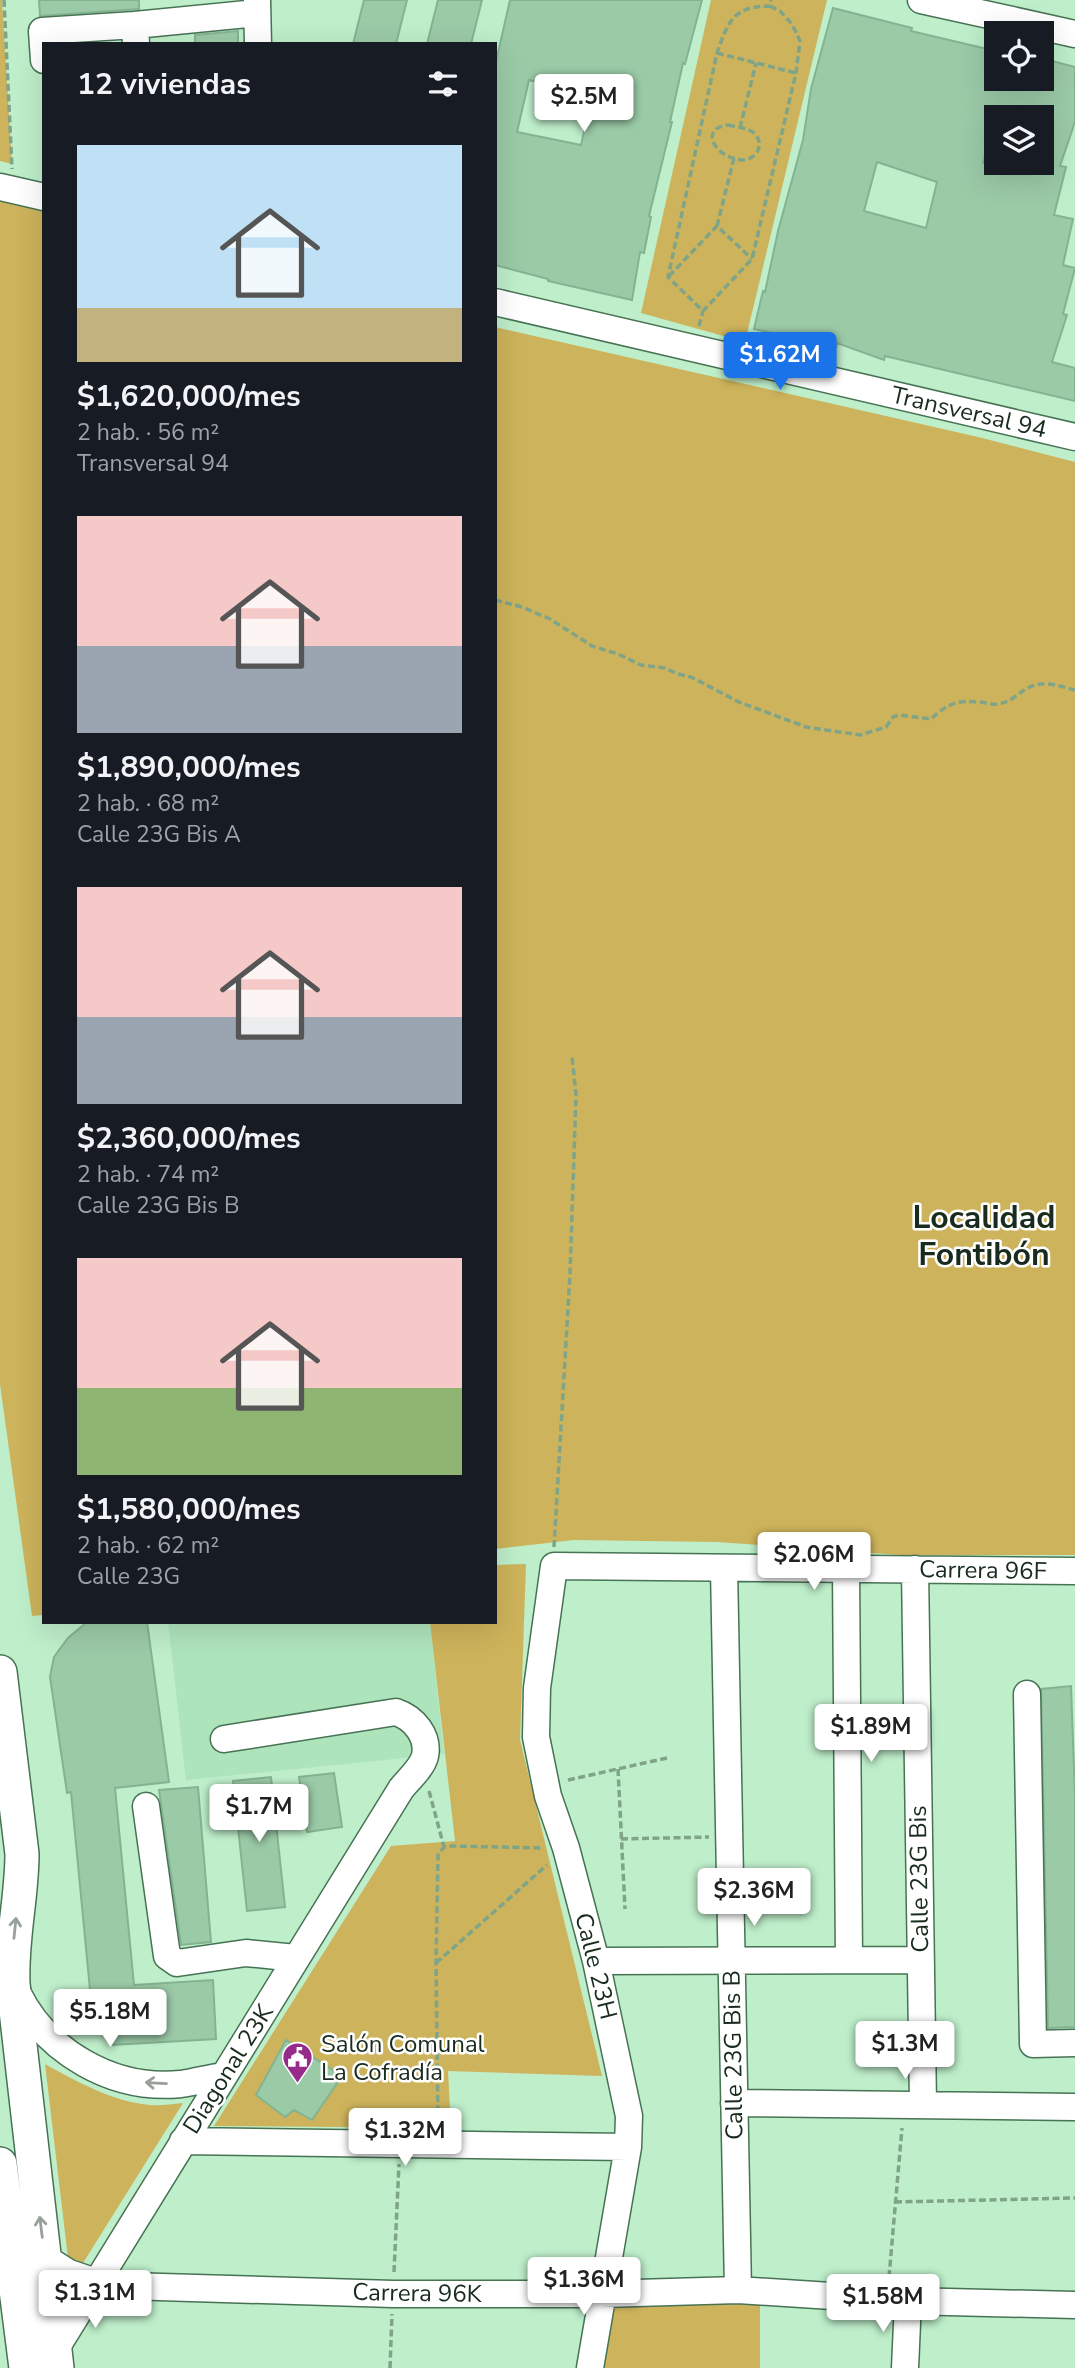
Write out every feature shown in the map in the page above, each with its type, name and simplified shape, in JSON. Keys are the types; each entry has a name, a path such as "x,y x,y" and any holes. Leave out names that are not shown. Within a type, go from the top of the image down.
{"main road":[{"path":"0,1672 22,1853 12,1956 13,1984 56,2359"},
{"path":"0,2164 26,2368"},
{"path":"45,2262 67,2276 94,2285"}],"street":[{"path":"43,42 42,31 135,34 257,6 258,42"},
{"path":"917,6 1026,12 1075,34"},
{"path":"7,188 42,197"},
{"name":"Transversal 94","path":"497,302 1075,437"},
{"name":"Carrera 96F","path":"554,1566 1075,1571"},
{"name":"Calle 23H","path":"554,1566 537,1688 536,1737 545,1785 566,1848 596,1961 629,2116 628,2147 590,2368"},
{"name":"Calle 23G Bis B","path":"724,1568 738,2290"},
{"path":"846,1569 849,1960"},
{"name":"Calle 23G Bis","path":"913,2105 920,1960 915,1569"},
{"path":"1027,1694 1033,2044 1075,2043"},
{"path":"224,1739 396,1712 408,1716 417,1725 424,1740 425,1755 421,1764"},
{"name":"Diagonal 23K","path":"56,2359 94,2285 401,1789 421,1764"},
{"path":"146,1806 167,1955 171,1960 177,1963 246,1953 296,1958"},
{"path":"596,1961 920,1960"},
{"path":"13,1984 26,2010 40,2028 64,2051 87,2065 113,2075 147,2083 179,2084 223,2076"},
{"path":"734,2103 1075,2107"},
{"path":"183,2141 628,2147"},
{"name":"Carrera 96K","path":"94,2285 393,2294 603,2294 738,2290 897,2301 1075,2305"},
{"path":"897,2301 905,2368"}],"path":[{"path":"4,0 7,188"},
{"path":"770,6 771,0"},
{"path":"757,6 770,6 780,11 792,24 800,41 796,73 752,260 703,311 668,277 717,52 727,23 740,11 757,6"},
{"path":"717,52 796,73"},
{"path":"740,128 756,62"},
{"path":"722,125 740,128 754,132 759,139 757,154 750,159 734,158 719,152 713,146 715,130 722,125"},
{"path":"668,277 717,226 734,158"},
{"path":"717,226 752,260"},
{"path":"497,601 522,607 550,619 578,638 618,654 630,662 665,668 772,715 806,727 838,733 860,735 886,727 893,717 899,715 931,719 947,705 960,701 996,704 1017,697 1026,688 1038,685 1055,684 1075,690"},
{"path":"554,1566 554,1525 570,1274 576,1095 572,1056"},
{"path":"545,1785 667,1758"},
{"path":"421,1764 444,1847"},
{"path":"618,1769 625,1909"},
{"path":"621,1839 729,1836"},
{"path":"438,2145 438,1854 444,1847 566,1848"},
{"path":"436,1964 566,1848"},
{"path":"897,2301 895,2202 913,2105"},
{"path":"390,2368 400,2144"},
{"path":"895,2202 1075,2198"}],"shaded area":[{"path":"2,0 12,164 0,161"},
{"path":"711,0 827,0 745,342 641,313"},
{"path":"0,200 42,210 42,1615 32,1616 0,1384"},
{"path":"497,327 978,437 1075,462 1075,1555 900,1555 717,1542 574,1540 497,1549"},
{"path":"526,1564 520,1740 602,2076 448,2071 451,2128 214,2126 391,1846 455,1841 430,1624 497,1624 497,1565"},
{"path":"168,1624 430,1624 444,1754 186,1780"},
{"path":"45,2064 95,2090 135,2103 183,2103 83,2263 68,2258"},
{"path":"760,2300 760,2368 599,2368 609,2301"}],"building":[{"path":"39,0 139,0 139,9 40,16"},
{"path":"364,0 407,0 396,42 354,42"},
{"path":"438,0 482,0 472,42 428,42"},
{"path":"510,0 702,0 685,64 683,63 649,216 651,217 644,253 640,252 632,300 497,266 497,57","holes":["529,80 592,96 581,145 517,132"]},
{"path":"833,8 912,28 911,31 984,48 984,91 1054,91 1054,61 1075,67 1075,122 1060,166 1066,167 1054,215 1073,219 1063,265 1075,268 1063,314 1067,315 1052,362 1075,368 1075,401 885,356 884,360 837,343 836,347 754,329 803,140 811,89","holes":["877,162 937,182 926,228 864,211"]},
{"path":"238,31 238,42 195,42 195,35"},
{"path":"85,1624 147,1624 169,1782 115,1788 134,1985 213,1980 216,2039 112,2045 110,2018 93,2021 71,1792 67,1793 50,1677 54,1657 68,1638"},
{"path":"1071,1686 1075,1797 1075,2027 1048,2028 1041,1689"},
{"path":"334,1773 342,1827 307,1832 299,1777"},
{"path":"271,1777 285,1907 247,1911 233,1781"},
{"path":"198,1787 211,1942 181,1945 159,1790"},
{"name":"Salón Comunal La Cofradía","path":"286,2040 342,2076 312,2120 294,2110 285,2117 256,2095"}],"place":[{"name":"Salón Comunal La Cofradía","path":"298,2085"}],"district":[{"name":"Localidad Fontibón","path":"984,1236"}]}
